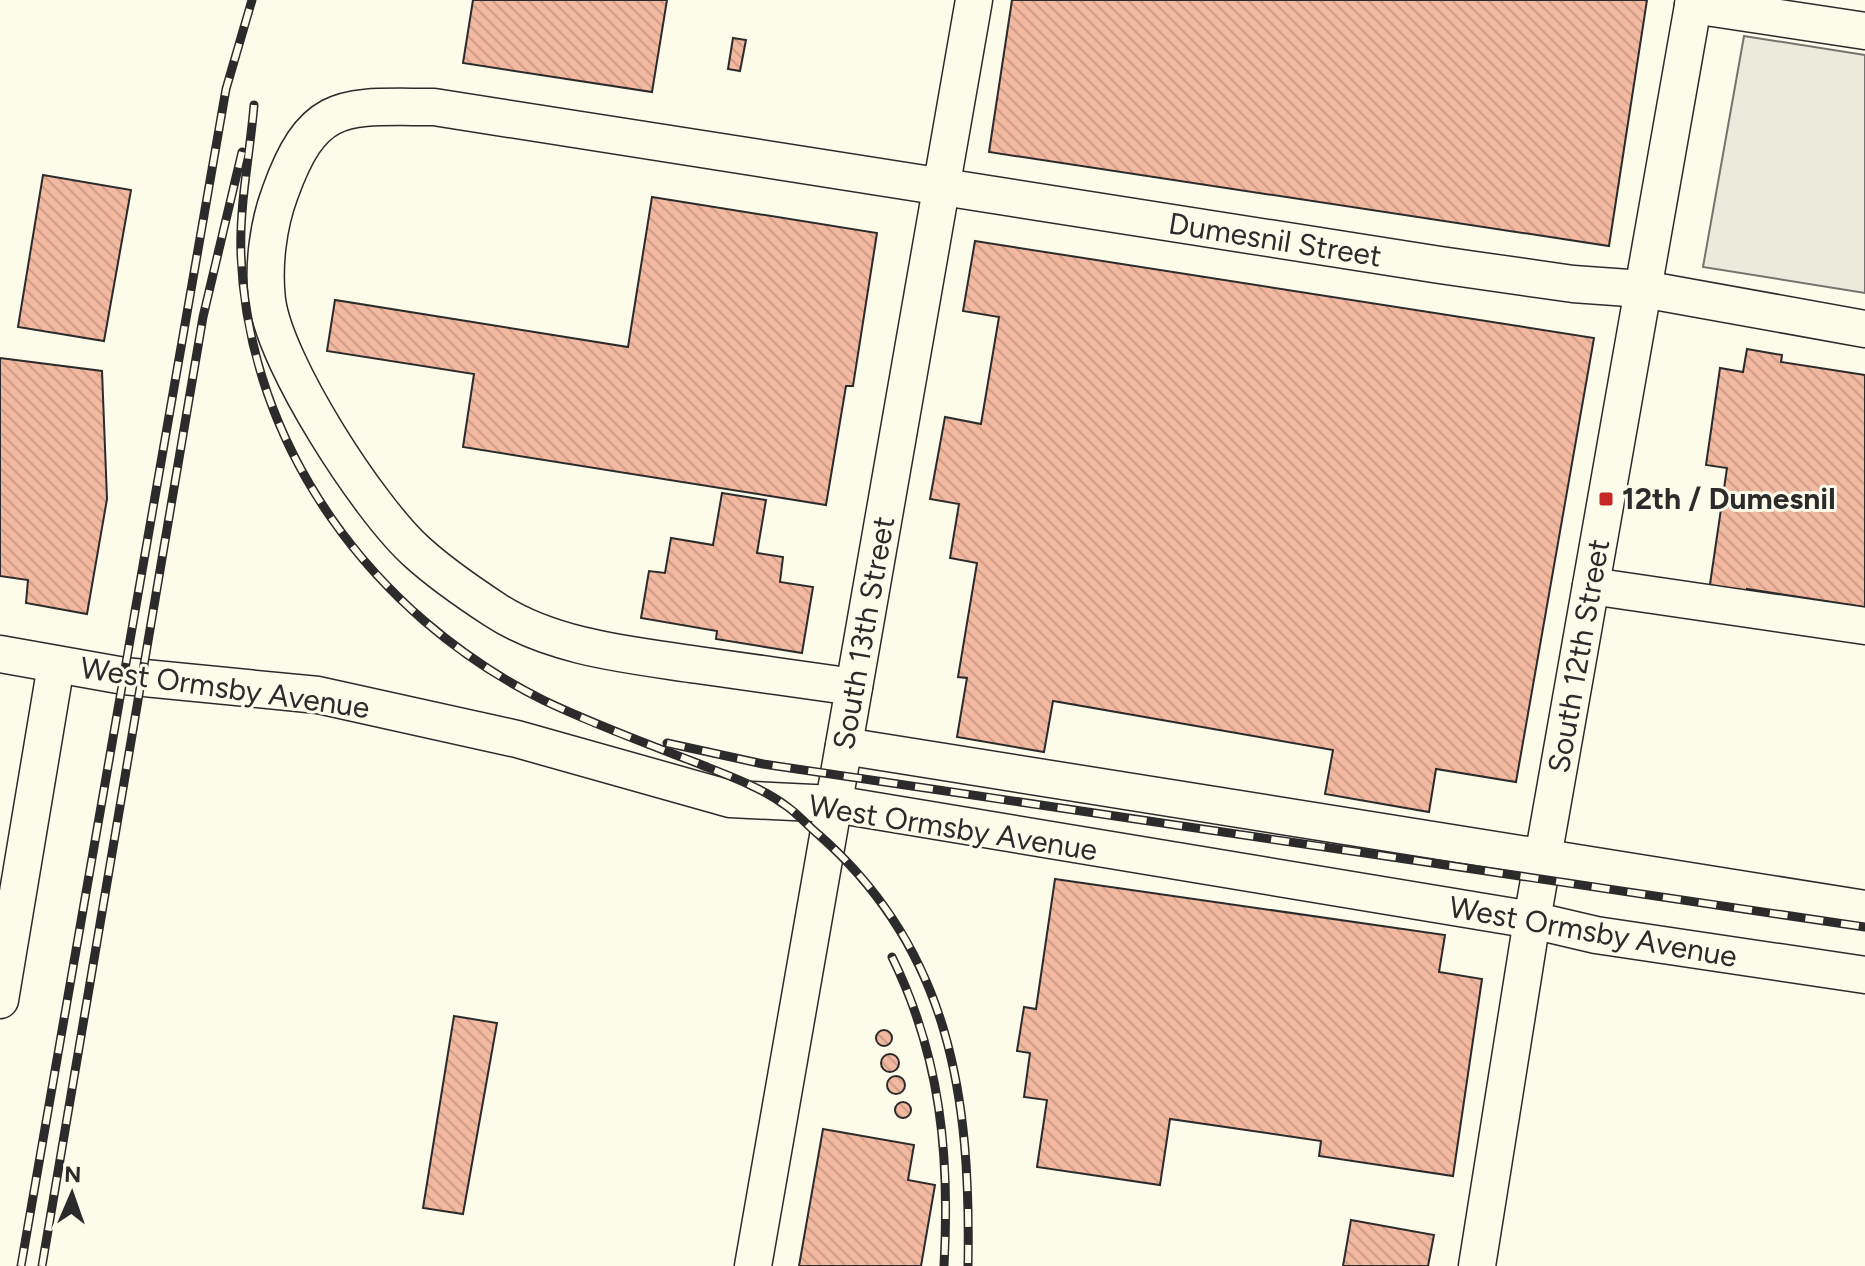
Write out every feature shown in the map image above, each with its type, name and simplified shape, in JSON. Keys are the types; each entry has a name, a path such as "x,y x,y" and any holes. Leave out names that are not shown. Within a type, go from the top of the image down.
{"street":[{"name":"South 13th Street","path":"753,1266 974,0"},
{"path":"1694,2 1865,31"},
{"name":"South 12th Street","path":"1477,1266 1532,920 1694,2"},
{"name":"Dumesnil Street","path":"854,687 617,653 541,632 498,612 417,552 361,489 291,368 267,301 268,237 278,197 296,149 324,119 360,107 434,107 941,190 1469,269 1643,289 1865,329"},
{"path":"1591,586 1865,626"},
{"name":"West Ormsby Avenue","path":"0,654 124,676 318,695 517,739 730,799 834,804 1532,920 1596,935 1865,975"},
{"path":"0,1000 56,665"},
{"name":"West Ormsby Avenue","path":"844,746 1865,909"}],"shaded area":[{"path":"1744,36 1865,55 1865,293 1703,267"}],"building":[{"path":"473,0 667,0 652,92 463,63"},
{"path":"1012,0 1647,0 1609,246 989,152"},
{"path":"733,38 746,40 740,71 728,69"},
{"path":"43,175 131,190 104,341 18,327"},
{"path":"652,197 877,233 853,386 846,386 826,505 463,447 474,374 327,351 335,300 628,347"},
{"path":"975,241 1594,338 1516,782 1436,769 1429,812 1325,794 1333,750 1053,701 1044,752 957,737 967,678 958,677 977,563 950,558 959,504 930,499 945,417 981,424 999,317 963,311"},
{"path":"1747,349 1782,355 1781,362 1865,375 1865,607 1747,589 1746,596 1709,591 1727,468 1706,465 1720,368 1743,372"},
{"path":"0,358 102,371 107,499 87,614 26,603 28,580 0,576"},
{"path":"722,493 766,500 757,553 783,557 780,582 813,587 802,653 716,639 717,631 641,618 649,571 665,573 671,538 713,545"},
{"path":"1055,879 1445,935 1439,972 1482,979 1453,1176 1319,1156 1321,1141 1170,1119 1160,1185 1037,1167 1047,1100 1024,1097 1030,1053 1017,1051 1024,1007 1036,1009"},
{"path":"454,1016 497,1023 463,1214 423,1208"},
{"path":"884,1030 890,1032 890,1044 884,1046 878,1044 876,1038 878,1032"},
{"path":"886,1054 894,1054 899,1063 897,1070 886,1072 881,1067 881,1059"},
{"path":"896,1076 905,1085 896,1094 887,1085"},
{"path":"900,1102 906,1102 911,1110 909,1116 900,1118 895,1113 895,1107"},
{"path":"823,1129 914,1145 908,1180 935,1185 921,1266 799,1266"},
{"path":"1351,1220 1434,1235 1428,1266 1343,1266"}],"railway":[{"path":"21,1266 226,89 252,0"},
{"path":"254,105 241,236 249,326 268,394 295,458 331,518 375,573 425,622 482,664 562,709 731,777 775,798 819,835 863,880 898,928 925,978 944,1031 957,1087 965,1145 968,1266"},
{"path":"42,1266 203,317 242,152"},
{"path":"667,743 763,764 1865,927"},
{"path":"892,957 922,1032 939,1108 945,1185 944,1266"}],"place":[{"name":"12th / Dumesnil","path":"1606,499"}]}
